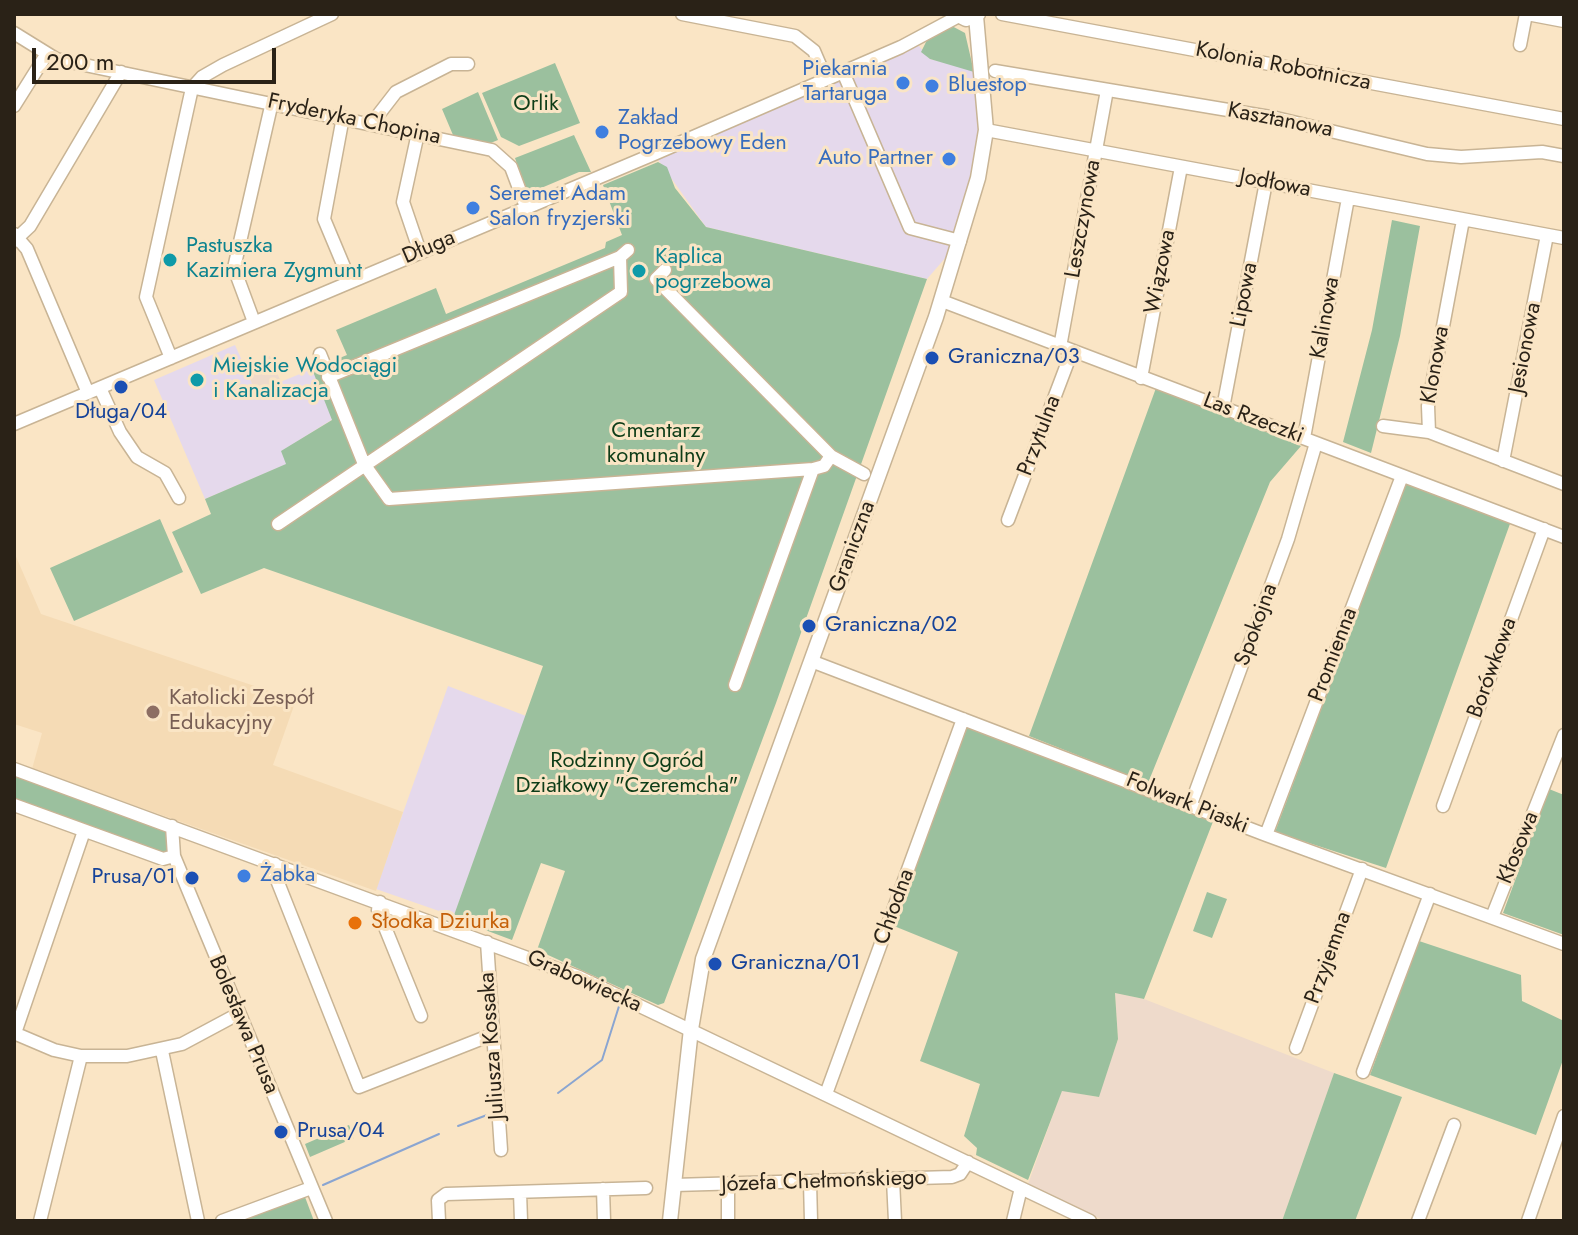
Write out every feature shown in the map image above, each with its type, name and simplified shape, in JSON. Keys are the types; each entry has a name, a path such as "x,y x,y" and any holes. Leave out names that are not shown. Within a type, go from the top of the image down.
{"main road":[{"name":"Graniczna","path":"670,1221 691,1029 703,959 942,301 960,241 986,130 978,58 967,16"}],"street":[{"path":"171,358 146,297 192,88 202,77 223,65 332,14"},
{"path":"682,14 795,36 814,51 826,79"},
{"name":"Długa","path":"913,39 942,14"},
{"name":"Kolonia Robotnicza","path":"1002,14 1564,119"},
{"path":"1520,45 1527,14 1564,21"},
{"name":"Długa","path":"14,424 843,72 967,16"},
{"name":"Fryderyka Chopina","path":"14,33 46,55 418,133 500,154 511,167 526,207"},
{"path":"14,106 46,55"},
{"path":"372,123 396,92 451,64 468,64"},
{"name":"Kasztanowa","path":"995,71 1276,118 1427,154 1461,157 1542,152 1564,156"},
{"path":"121,72 30,226 15,237 27,249 94,390 120,432 137,457 165,473 179,498"},
{"path":"843,72 910,228 960,241"},
{"name":"Leszczynowa","path":"1066,349 1107,90"},
{"path":"254,322 234,268 272,102"},
{"path":"343,117 324,219 350,281"},
{"name":"Jodłowa","path":"986,130 1564,238"},
{"path":"418,133 403,202 420,252"},
{"name":"Wiązowa","path":"1141,378 1181,167"},
{"name":"Lipowa","path":"1223,408 1266,182"},
{"name":"Kalinowa","path":"1310,441 1348,198"},
{"name":"Klonowa","path":"1463,220 1428,406 1429,432 1564,484"},
{"name":"Jesionowa","path":"1503,461 1547,235"},
{"path":"278,524 621,292 624,254 328,377"},
{"path":"665,270 656,279 831,456 864,474"},
{"name":"Las Rzeczki","path":"942,301 1564,537"},
{"name":"Przytulna","path":"1008,520 1066,349"},
{"path":"320,354 364,464 389,499 813,469 824,466 831,456"},
{"path":"1383,426 1429,432"},
{"name":"Spokojna","path":"1191,804 1288,539 1310,441"},
{"path":"735,685 813,469"},
{"name":"Promienna","path":"1266,835 1402,476"},
{"name":"Borówkowa","path":"1443,806 1544,529"},
{"name":"Folwark Piaski","path":"811,661 1266,835 1564,944"},
{"name":"Chłodna","path":"826,1094 963,719"},
{"name":"Kłosowa","path":"1492,917 1564,735"},
{"name":"Grabowiecka","path":"14,769 579,977 968,1162 1074,1217 1090,1221"},
{"path":"14,805 163,859 174,856"},
{"name":"Bolesława Prusa","path":"172,826 174,856 326,1221"},
{"path":"84,831 14,1033 54,1050 81,1056 127,1056 162,1051 182,1044 238,1014"},
{"path":"275,864 273,870 359,1087 491,1035"},
{"name":"Przyjemna","path":"1296,1048 1362,869"},
{"path":"1363,1072 1430,894"},
{"path":"380,902 378,910 421,1016"},
{"name":"Juliusza Kossaka","path":"487,942 501,1150"},
{"path":"162,1051 198,1221"},
{"path":"40,1221 81,1056"},
{"path":"1528,1221 1564,1116"},
{"path":"1418,1221 1454,1125"},
{"name":"Józefa Chełmońskiego","path":"674,1185 952,1177 960,1174 968,1162"},
{"path":"893,1180 895,1221"},
{"path":"810,1182 811,1221"},
{"path":"728,1185 728,1221"},
{"path":"222,1221 311,1188"},
{"path":"439,1221 438,1200 446,1194 646,1188"},
{"path":"1013,1221 1021,1188"},
{"path":"603,1189 604,1221"},
{"path":"520,1192 521,1221"}],"shaded area":[{"path":"913,39 930,59 979,71 986,130 960,241 927,279 706,227 654,154"},
{"path":"235,345 256,392 312,369 333,419 282,451 287,464 205,499 154,380"},
{"path":"270,356 281,382 256,393 245,367"},
{"name":"Katolicki Zespół Edukacyjny","path":"14,552 41,614 296,700 273,765 403,812 376,891 32,769 42,733 14,724"},
{"path":"448,686 526,716 454,916 450,911 439,911 376,889"},
{"path":"1115,993 1144,999 1334,1073 1282,1221 1105,1221 1028,1184 1062,1090 1098,1097 1118,1039"}],"green space":[{"path":"950,25 965,33 974,72 930,59 921,52 928,38"},
{"name":"Orlik","path":"555,63 580,123 519,146 501,137 482,93"},
{"path":"478,92 498,140 488,144 453,135 442,109"},
{"path":"574,135 591,172 579,172 527,194 515,158"},
{"name":"Cmentarz komunalny","path":"658,162 667,167 675,188 706,227 927,279 776,703 664,1003 658,1005 537,950 565,871 541,863 512,940 453,918 543,666 264,568 201,594 172,532 211,514 205,499 286,464 281,451 332,420 312,369 347,355 336,330 436,288 446,314 605,248 606,242 622,235 603,185"},
{"path":"1392,220 1420,226 1400,336 1371,453 1343,442 1372,330"},
{"path":"1156,388 1301,446 1270,482 1148,783 1029,736"},
{"path":"1407,480 1511,521 1386,868 1275,832"},
{"path":"160,519 183,572 74,621 50,568"},
{"path":"973,724 1214,819 1144,999 1115,993 1118,1039 1099,1097 1062,1091 1028,1180 976,1155 977,1148 964,1136 980,1084 920,1061 958,952 894,926 965,729"},
{"path":"14,769 172,826 174,856 14,805"},
{"path":"1549,789 1564,795 1564,935 1503,913"},
{"path":"1207,892 1227,899 1212,938 1193,931"},
{"path":"1419,941 1521,975 1522,1001 1564,1021 1564,1057 1536,1135 1370,1075"},
{"path":"1334,1073 1402,1097 1355,1221 1282,1221"},
{"path":"349,1125 354,1138 310,1157 305,1144"},
{"path":"305,1197 314,1221 238,1221"}],"waterway":[{"path":"558,1093 602,1060 620,1003"},
{"path":"458,1126 487,1115"},
{"path":"323,1185 439,1134"}],"place":[{"name":"Piekarnia Tartaruga","path":"903,83"},
{"name":"Bluestop","path":"932,86"},
{"name":"Zakład Pogrzebowy Eden","path":"602,132"},
{"name":"Auto Partner","path":"949,159"},
{"name":"Seremet Adam Salon fryzjerski","path":"473,208"},
{"name":"Pastuszka Kazimiera Zygmunt","path":"170,260"},
{"name":"Kaplica pogrzebowa","path":"639,271"},
{"name":"Graniczna/03","path":"932,358"},
{"name":"Miejskie Wodociągi i Kanalizacja","path":"197,380"},
{"name":"Długa/04","path":"121,387"},
{"name":"Graniczna/02","path":"809,626"},
{"name":"Katolicki Zespół Edukacyjny","path":"153,712"},
{"name":"Żabka","path":"244,876"},
{"name":"Prusa/01","path":"192,878"},
{"name":"Słodka Dziurka","path":"355,923"},
{"name":"Graniczna/01","path":"715,964"},
{"name":"Prusa/04","path":"281,1132"}],"park label":[{"name":"Rodzinny Ogród Działkowy \"Czeremcha\"","path":"627,774"}]}
